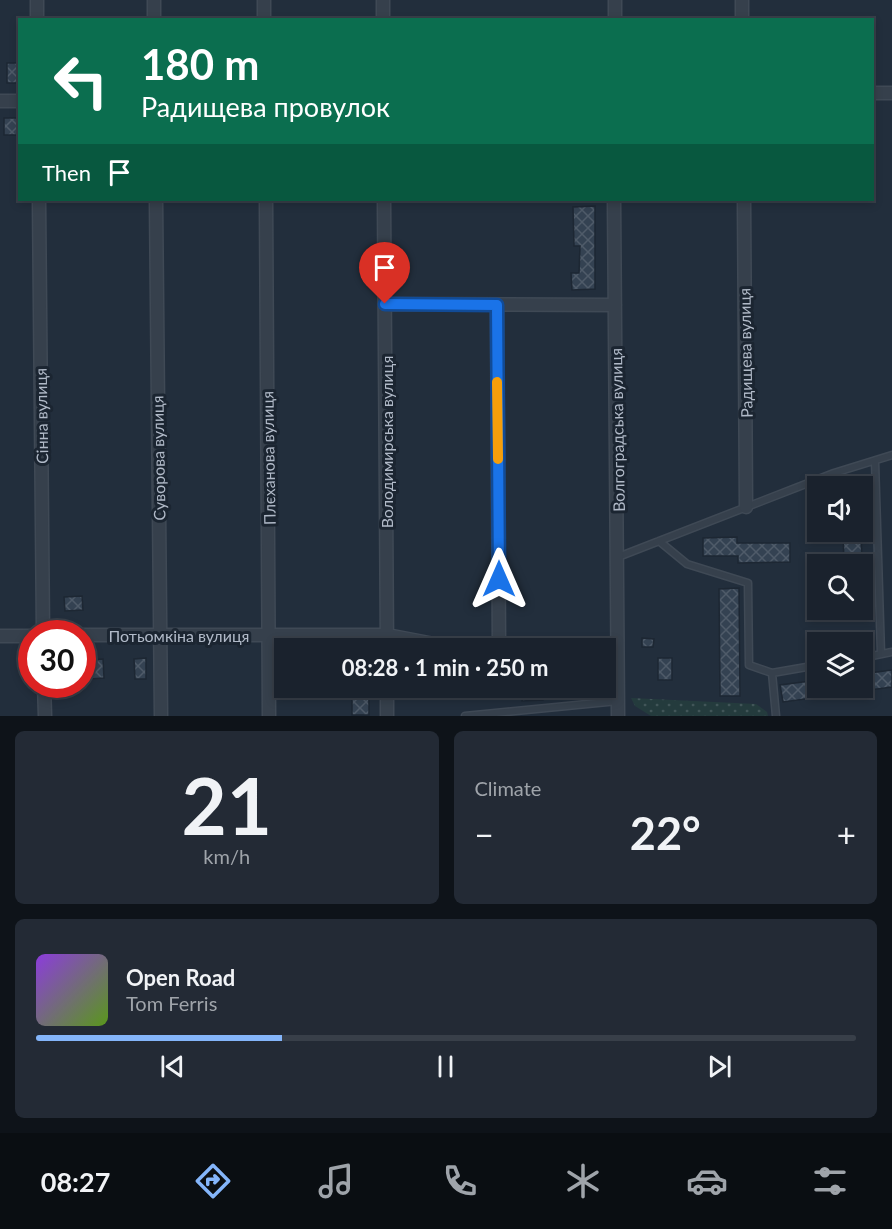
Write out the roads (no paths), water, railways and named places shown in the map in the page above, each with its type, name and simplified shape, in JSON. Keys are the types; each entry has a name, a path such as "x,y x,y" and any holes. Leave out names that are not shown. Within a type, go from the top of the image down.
{"street":[{"path":"37,0 37,18"},
{"path":"154,0 154,18"},
{"path":"264,0 264,18"},
{"path":"383,0 383,18"},
{"path":"615,0 615,18"},
{"path":"742,0 742,18"},
{"path":"874,93 892,93"},
{"path":"0,101 18,101"},
{"name":"Сінна вулиця","path":"39,201 43,620"},
{"name":"Суворова вулиця","path":"156,201 161,716"},
{"name":"Плєханова вулиця","path":"266,201 269,716"},
{"name":"Володимирська вулиця","path":"384,201 387,638"},
{"name":"Волгоградська вулиця","path":"613,638 618,557 614,201"},
{"name":"Радищева вулиця","path":"744,201 746,507"},
{"path":"385,304 615,305"},
{"path":"497,305 499,638"},
{"name":"Потьомкіна вулиця","path":"96,635 270,635 320,638"},
{"path":"0,636 18,636"},
{"name":"Волгоградська вулиця","path":"616,687 618,716"},
{"path":"44,698 45,716"},
{"path":"387,698 387,716"}],"lane":[{"path":"618,557 834,473 892,455"},
{"path":"875,461 881,654"},
{"path":"659,541 687,564 748,583 749,665 772,673 807,667"},
{"path":"873,656 892,652"},
{"path":"772,673 776,716"},
{"path":"465,716 618,701"}]}
